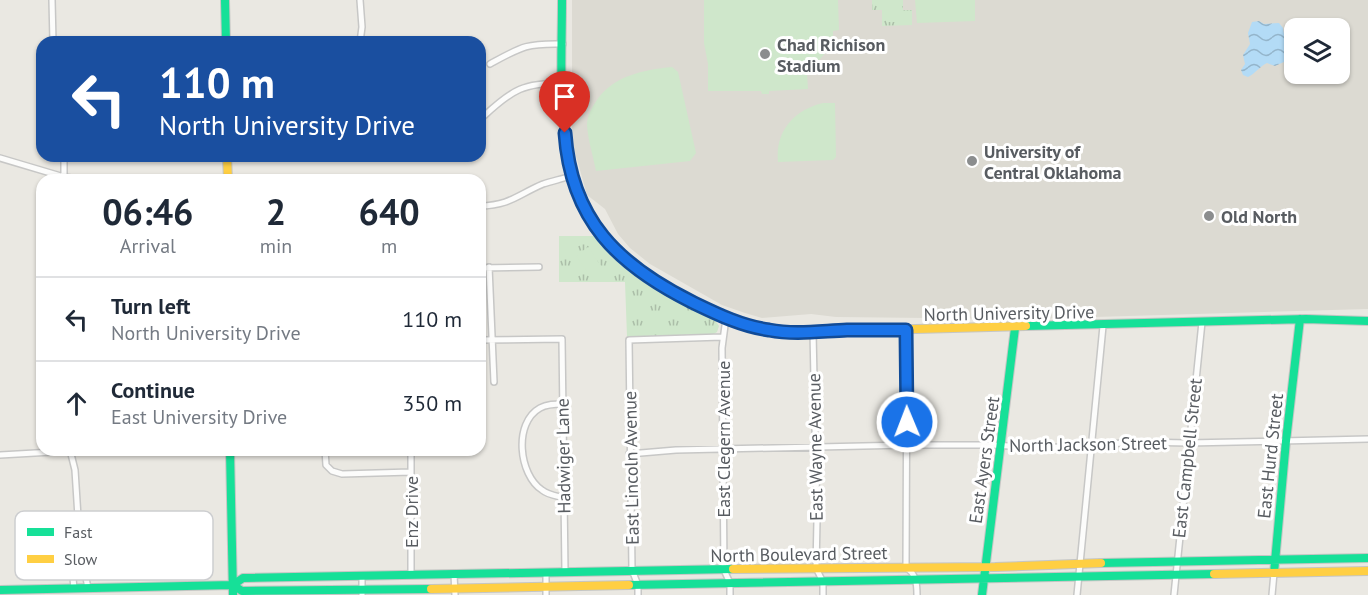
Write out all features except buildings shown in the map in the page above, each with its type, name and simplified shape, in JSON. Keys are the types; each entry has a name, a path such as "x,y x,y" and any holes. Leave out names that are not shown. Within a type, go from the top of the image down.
{"main road":[{"path":"225,0 226,36"},
{"name":"North University Drive","path":"562,0 566,150 571,176 593,225 630,265 661,286 726,318 771,331 813,332 1300,320 1368,321"},
{"name":"East Hurd Street","path":"1274,573 1300,320"},
{"name":"East Ayers Street","path":"982,595 1015,328"},
{"path":"230,456 233,595"},
{"name":"North Boulevard Street","path":"0,590 233,585 243,578 1368,558"},
{"name":"North Boulevard Street","path":"233,585 242,591 362,592 422,589 546,591 574,586 1368,571"},
{"path":"565,572 574,586"},
{"path":"411,575 422,589"}],"street":[{"path":"52,0 54,36"},
{"path":"360,0 360,36"},
{"path":"490,64 531,44 562,44"},
{"path":"486,113 519,88 532,84 563,83"},
{"path":"0,158 51,174"},
{"path":"486,206 512,201 544,184 571,176"},
{"path":"486,267 539,267"},
{"path":"489,267 494,382"},
{"name":"East Clegern Avenue","path":"726,318 723,337 724,570 730,583 730,595"},
{"name":"East Campbell Street","path":"1174,595 1202,322"},
{"path":"1077,595 1103,326"},
{"path":"906,330 908,445 906,568 911,570 917,581 917,595"},
{"name":"East Wayne Avenue","path":"813,332 816,568 823,582 823,595"},
{"name":"East Lincoln Avenue","path":"638,595 638,585 632,570 629,340 723,337"},
{"path":"486,339 491,339"},
{"name":"Hadwiger Lane","path":"491,339 562,339 565,572"},
{"path":"563,404 552,404 539,408 523,432 524,462 530,477 540,489 564,498"},
{"name":"North Jackson Street","path":"629,454 908,445 1043,448 1093,444 1368,439"},
{"path":"0,455 36,452"},
{"path":"72,456 75,470 78,511"},
{"path":"325,456 326,465 332,471 342,474 411,472"},
{"name":"Enz Drive","path":"411,456 411,575"},
{"path":"546,573 546,591"},
{"name":"East Hurd Street","path":"1272,595 1274,573"},
{"path":"454,574 454,591"},
{"path":"362,576 362,592"},
{"path":"74,580 74,589"},
{"path":"86,580 88,588"}],"shaded area":[{"name":"University of Central Oklahoma","path":"572,0 1368,0 1368,309 1027,319 836,317 811,314 762,318 722,305 650,264 630,248 618,234 605,209 587,195 574,149"}],"green space":[{"name":"Chad Richison Stadium","path":"704,0 838,0 839,30 833,31 833,44 813,65 813,74 807,74 808,89 769,91 769,94 762,94 761,91 708,91 708,64 704,43"},
{"path":"872,0 903,0 903,10 912,10 912,25 882,26 882,10 872,10"},
{"path":"877,0 897,0 897,7 878,7"},
{"path":"915,0 975,0 975,21 917,23"},
{"path":"887,13 907,13 907,22 887,22"},
{"path":"672,67 678,72 696,153 690,161 596,171 587,125 589,113 595,103 610,86 629,76"},
{"path":"823,103 835,103 836,157 833,160 778,162 780,141 788,124 803,111"},
{"path":"559,236 594,236 634,276 715,320 719,326 717,332 712,335 627,337 625,282 559,282"},
{"path":"588,247 601,266 589,274 576,256"}],"water":[{"path":"1252,22 1279,23 1284,34 1284,62 1275,66 1267,63 1248,77 1243,75 1241,70 1245,64 1243,55 1250,44 1248,33"}],"traffic: fast":[{"path":"225,0 226,36"},
{"path":"562,0 561,62 564,127 577,188 590,216 614,249 643,272 693,302 740,323"},
{"path":"1274,573 1300,319"},
{"path":"1026,326 1306,319 1368,321"},
{"path":"982,595 1015,328"},
{"path":"230,456 233,595"},
{"path":"1101,563 1368,558"},
{"path":"233,585 243,578 733,569"},
{"path":"629,585 1214,574"},
{"path":"0,590 233,585 242,591 431,589"}],"traffic: slow":[{"path":"227,162 228,174"},
{"path":"740,323 770,330 804,332 1026,326"},
{"path":"733,569 995,567 1101,563"},
{"path":"1214,574 1368,571"},
{"path":"431,589 629,585"}],"place":[{"name":"Chad Richison Stadium","path":"765,54"},
{"name":"University of Central Oklahoma","path":"972,161"},
{"name":"Old North","path":"1209,216"}],"route":[{"path":"565,133 571,176 593,225 630,265 661,286 726,318 771,331 906,330 907,422"}]}
